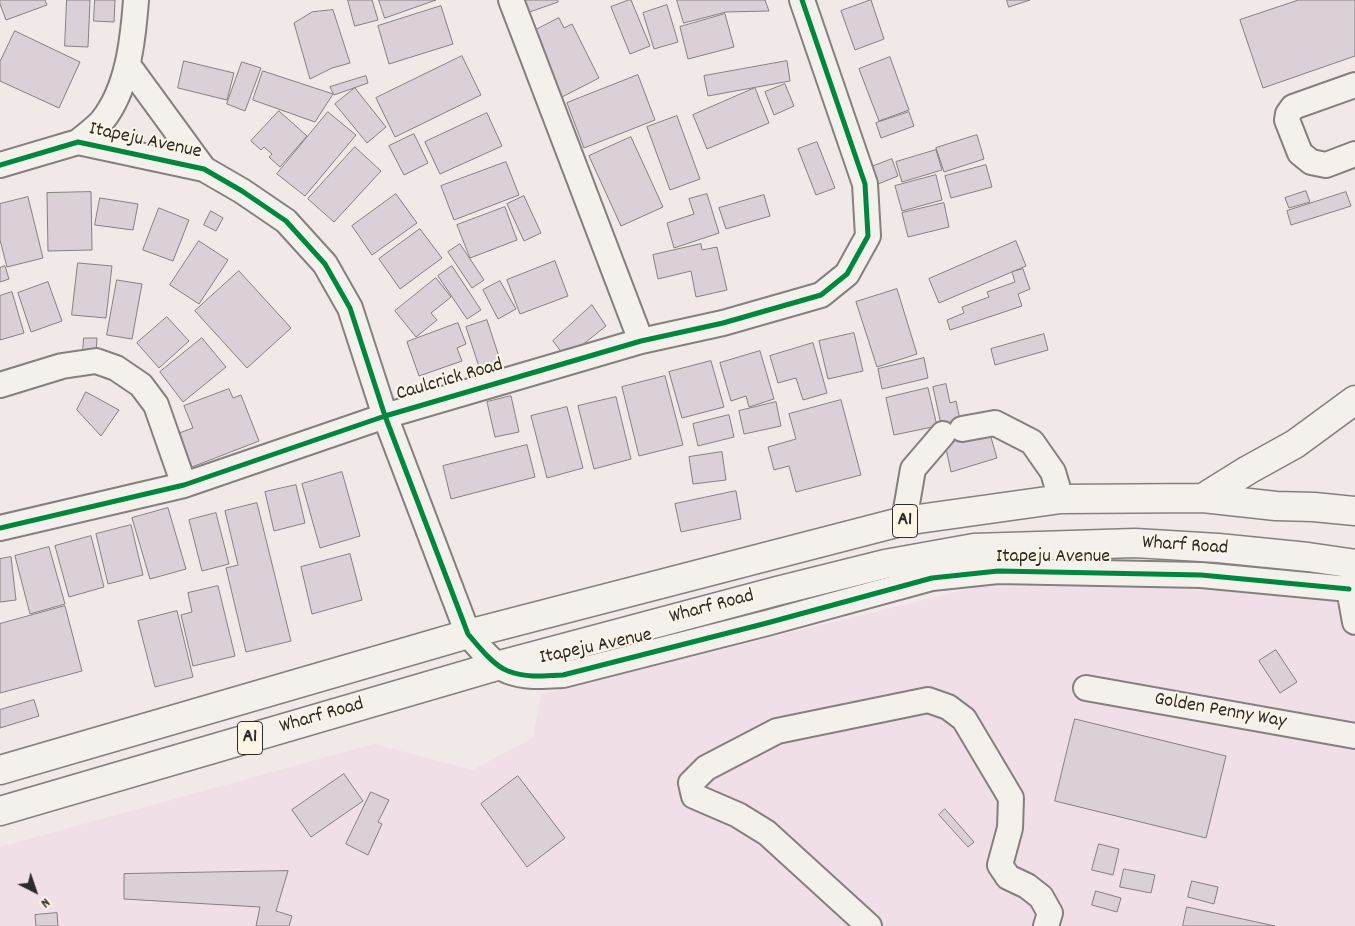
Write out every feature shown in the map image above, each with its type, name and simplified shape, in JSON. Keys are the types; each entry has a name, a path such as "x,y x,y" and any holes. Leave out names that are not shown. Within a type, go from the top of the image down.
{"main road":[{"path":"1203,498 1295,444 1355,400"},
{"name":"Wharf Road","path":"0,770 468,634 904,522 1061,499 1203,498 1276,506 1355,511"},
{"name":"Wharf Road","path":"0,811 500,666 786,588 885,564 974,548 1135,543 1218,548 1308,557 1353,576"}],"street":[{"path":"78,142 102,121 118,94 128,65 136,0"},
{"path":"511,0 642,341"},
{"name":"Caulcrick Road","path":"0,528 184,485 386,416 642,341 723,323 820,295 847,274 868,236 865,184 802,0"},
{"path":"128,65 204,169"},
{"path":"1355,85 1293,107 1288,114 1287,120 1300,154 1311,162 1326,165 1355,154"},
{"name":"Itapeju Avenue","path":"0,165 78,142 204,169 242,191 286,221 325,264 350,308 386,416 468,634 482,651 500,666"},
{"path":"0,385 62,366 96,361 116,368 141,385 156,405 184,485"},
{"path":"904,522 913,469 952,432 995,423 1032,442 1053,472 1061,499"},
{"name":"Wharf Road","path":"1353,576 1355,622"},
{"name":"Golden Penny Way","path":"1086,688 1355,736"},
{"path":"868,926 767,833 738,815 694,796 691,784 706,768 778,731 928,700 948,707 964,719 1011,798 1010,828 1000,865 1008,877 1027,886 1040,897 1050,913 1046,926"}],"shaded area":[{"path":"1124,586 1307,594 1355,600 1355,926 0,926 0,847 374,744 472,770 533,738 541,694 976,587"}],"building":[{"path":"0,0 45,0 47,5 6,20"},
{"path":"67,0 90,0 88,47 65,46"},
{"path":"95,0 115,0 114,22 94,21"},
{"path":"348,0 372,0 378,20 355,26"},
{"path":"379,0 436,0 385,18"},
{"path":"519,0 558,0 558,2 524,14"},
{"path":"631,0 650,46 630,54 611,7"},
{"path":"677,0 765,0 769,11 726,12 684,23"},
{"path":"871,0 884,39 855,50 841,11"},
{"path":"1007,0 1030,0 1009,7"},
{"path":"1299,0 1355,0 1355,56 1263,88 1240,20"},
{"path":"667,5 678,42 654,49 643,13"},
{"path":"441,6 453,44 389,64 378,26"},
{"path":"333,10 350,63 332,68 310,79 294,23 312,12"},
{"path":"725,14 734,47 688,59 680,27"},
{"path":"559,18 564,28 572,24 599,78 562,97 530,33"},
{"path":"15,31 80,62 59,108 0,81 0,62"},
{"path":"462,56 481,95 395,137 376,98"},
{"path":"890,57 909,110 879,121 859,69"},
{"path":"184,61 234,73 227,100 178,88"},
{"path":"787,61 790,81 708,96 704,76"},
{"path":"242,62 261,68 245,111 227,104"},
{"path":"263,71 333,94 315,122 253,100"},
{"path":"638,75 655,120 584,148 567,103"},
{"path":"366,76 368,83 334,95 330,87"},
{"path":"785,84 794,106 774,115 765,92"},
{"path":"355,88 386,127 367,143 335,104"},
{"path":"755,88 769,123 707,149 693,115"},
{"path":"279,111 307,136 280,167 269,157 272,154 264,147 261,150 251,141"},
{"path":"328,112 356,135 305,196 277,174"},
{"path":"909,112 914,126 881,138 876,123"},
{"path":"487,113 502,146 440,174 425,142"},
{"path":"677,116 700,179 670,190 647,127"},
{"path":"414,134 428,163 404,175 389,146"},
{"path":"977,135 984,159 944,172 936,148"},
{"path":"631,137 663,207 621,226 589,156"},
{"path":"817,142 835,188 816,195 798,149"},
{"path":"355,147 381,171 334,222 308,199"},
{"path":"936,150 942,170 902,182 896,162"},
{"path":"892,159 898,176 873,186 866,169"},
{"path":"506,162 519,195 454,220 441,186"},
{"path":"986,165 992,187 951,198 945,176"},
{"path":"936,175 942,200 902,211 895,186"},
{"path":"1306,191 1310,202 1289,208 1285,198"},
{"path":"91,192 92,250 48,251 47,193"},
{"path":"1346,192 1351,206 1291,225 1287,211"},
{"path":"396,194 417,223 372,255 352,226"},
{"path":"707,194 719,233 674,248 667,223 694,214 689,199"},
{"path":"764,195 770,216 726,229 719,208"},
{"path":"524,196 541,233 524,241 507,204"},
{"path":"28,197 43,258 7,267 0,240 0,204"},
{"path":"100,198 138,204 133,230 95,225"},
{"path":"944,203 949,227 908,237 902,213"},
{"path":"505,207 517,240 470,258 457,225"},
{"path":"159,208 189,220 173,261 143,250"},
{"path":"211,211 223,218 216,231 204,225"},
{"path":"420,229 442,258 400,289 379,259"},
{"path":"199,241 228,260 199,304 170,285"},
{"path":"1016,241 1026,266 939,303 929,279"},
{"path":"460,244 484,280 472,288 448,252"},
{"path":"701,244 702,250 717,247 727,290 696,297 691,271 658,279 653,255"},
{"path":"555,261 568,296 520,314 507,280"},
{"path":"78,263 112,266 106,318 72,315"},
{"path":"5,266 9,279 0,282 0,268"},
{"path":"452,266 481,310 467,319 438,276"},
{"path":"1023,269 1030,289 1018,294 1022,306 950,330 947,320 964,313 962,307 989,297 987,292 1015,282 1012,272"},
{"path":"239,271 291,328 247,368 195,311"},
{"path":"436,278 451,297 431,313 437,320 416,337 395,311"},
{"path":"117,280 142,284 132,339 107,335"},
{"path":"500,281 516,309 498,319 483,290"},
{"path":"48,282 62,321 31,332 18,293"},
{"path":"897,289 917,354 877,367 856,302"},
{"path":"12,292 24,333 0,340 0,296"},
{"path":"592,305 606,326 566,358 553,341"},
{"path":"167,317 189,341 159,368 137,343"},
{"path":"487,320 502,366 481,373 466,327"},
{"path":"458,323 466,344 457,348 462,361 419,376 407,342"},
{"path":"854,333 863,371 828,379 819,341"},
{"path":"1044,334 1048,350 995,365 991,349"},
{"path":"84,338 97,338 96,353 83,352"},
{"path":"202,338 226,367 183,402 160,372"},
{"path":"813,343 827,393 803,400 796,378 778,383 770,356"},
{"path":"760,351 774,399 749,407 746,396 731,401 720,363"},
{"path":"924,358 928,378 882,389 878,369"},
{"path":"711,361 724,407 682,418 669,372"},
{"path":"665,376 683,445 639,456 622,387"},
{"path":"946,384 950,403 956,401 962,429 990,434 997,458 951,472 933,387"},
{"path":"928,388 937,426 894,435 886,398"},
{"path":"229,389 233,398 241,395 259,441 192,467 179,433 193,428 184,406"},
{"path":"86,392 119,410 101,436 77,410"},
{"path":"511,396 519,432 495,437 487,402"},
{"path":"616,397 631,459 594,469 578,406"},
{"path":"841,400 861,475 796,492 789,466 774,470 768,447 796,439 789,414"},
{"path":"776,402 781,426 744,434 739,411"},
{"path":"567,407 583,468 547,478 531,416"},
{"path":"729,415 734,437 698,446 693,424"},
{"path":"527,445 535,477 451,499 443,466"},
{"path":"722,452 726,480 693,484 689,457"},
{"path":"342,472 360,536 320,548 302,484"},
{"path":"296,485 305,523 274,531 265,492"},
{"path":"736,491 741,519 681,532 675,504"},
{"path":"257,503 291,641 246,652 226,568 238,565 225,511"},
{"path":"168,508 186,569 150,579 132,518"},
{"path":"216,513 229,564 202,571 189,520"},
{"path":"131,525 143,575 108,584 96,534"},
{"path":"91,536 104,587 69,597 55,546"},
{"path":"49,547 65,604 30,614 15,556"},
{"path":"350,554 362,600 312,614 301,567"},
{"path":"11,557 16,600 0,602 0,559"},
{"path":"218,586 235,656 193,666 181,615 192,612 188,593"},
{"path":"65,606 82,671 0,693 0,624"},
{"path":"177,611 193,677 155,687 138,621"},
{"path":"1276,650 1297,682 1280,693 1259,661"},
{"path":"34,700 39,716 0,728 0,710"},
{"path":"1075,719 1226,756 1206,838 1055,801"},
{"path":"344,774 363,801 311,837 292,810"},
{"path":"518,776 565,838 527,867 481,804"},
{"path":"371,792 389,800 378,822 382,824 368,855 346,844"},
{"path":"945,809 974,842 968,847 939,815"},
{"path":"1099,844 1119,849 1113,875 1092,870"},
{"path":"1124,869 1155,875 1151,893 1120,887"},
{"path":"288,871 276,911 292,916 289,926 256,926 260,907 124,899 124,874"},
{"path":"1192,881 1218,887 1214,904 1188,897"},
{"path":"1096,891 1121,898 1117,912 1092,905"},
{"path":"1187,907 1275,926 1183,926"},
{"path":"57,913 58,926 36,926 35,915"}],"cycle path":[{"path":"0,528 184,485 385,416 641,341 723,323 821,295 847,274 868,236 865,184 802,0"},
{"path":"0,165 78,142 204,169 242,191 286,221 325,264 350,308 385,416 468,634 481,650 508,671 522,675 563,675 767,623 932,578 998,571 1201,575 1349,589"}]}
